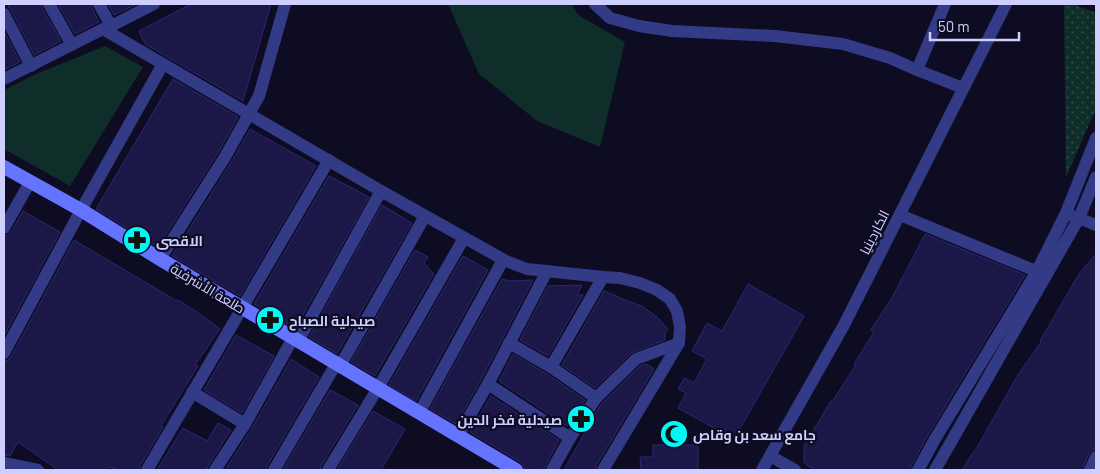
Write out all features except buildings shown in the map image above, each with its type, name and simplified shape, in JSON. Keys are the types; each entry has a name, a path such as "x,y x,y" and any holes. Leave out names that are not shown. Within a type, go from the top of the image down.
{"main road":[{"name":"طلعة الأشرفية","path":"4,167 81,210 160,259 516,470"}],"street":[{"path":"49,4 72,45"},
{"path":"99,4 107,28 163,64 503,260 527,268 620,278 657,290 670,299 679,319 679,343 603,470"},
{"path":"4,78 154,4"},
{"path":"160,259 225,157 259,96 285,4"},
{"path":"595,4 610,18 639,26 672,31 775,36 844,44 890,58 964,88"},
{"path":"917,70 945,4"},
{"name":"الكاردينيا","path":"762,470 844,326 1006,4"},
{"path":"4,14 31,66"},
{"path":"5,349 163,64"},
{"path":"935,470 1042,273 1096,138"},
{"path":"146,470 329,160"},
{"path":"918,470 935,439 1079,218 1096,177"},
{"path":"4,228 30,182"},
{"path":"215,470 296,340 381,191"},
{"path":"1066,213 1096,225"},
{"path":"900,215 1042,273"},
{"path":"274,470 425,216"},
{"path":"328,470 378,388 464,238"},
{"path":"419,413 503,260"},
{"path":"458,436 488,384 547,271"},
{"path":"551,367 603,277"},
{"path":"509,343 551,367 596,398"},
{"path":"552,470 596,398 636,359 679,343"},
{"path":"488,384 570,438"},
{"path":"192,392 245,424"},
{"path":"770,456 795,470"},
{"path":"1090,470 1096,457"},
{"path":"4,463 38,470"}],"green space":[{"path":"448,4 572,4 578,15 625,42 600,147 537,121 479,74"},
{"path":"1064,4 1072,4 1096,13 1096,109 1066,177"},
{"path":"105,46 143,67 70,186 4,149 4,90 36,74"}],"place":[{"name":"الاقصى","path":"137,240"},
{"name":"صيدلية الصباح","path":"270,320"},
{"name":"صيدلية فخر الدين","path":"581,419"},
{"name":"جامع سعد بن وقاص","path":"674,434"}]}
